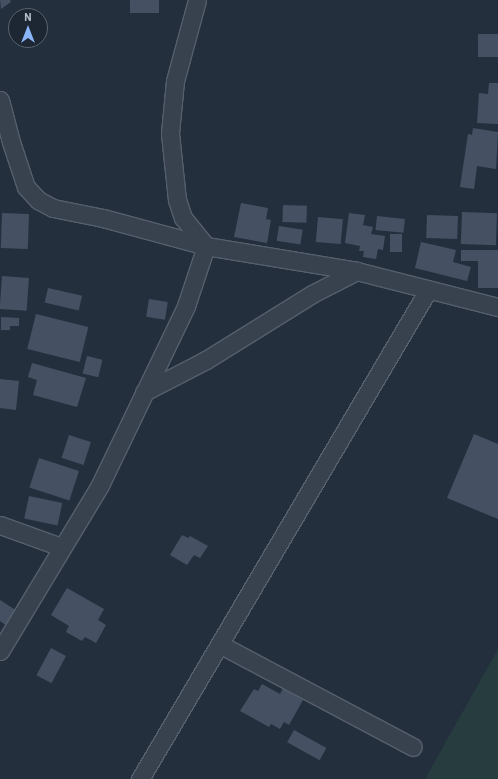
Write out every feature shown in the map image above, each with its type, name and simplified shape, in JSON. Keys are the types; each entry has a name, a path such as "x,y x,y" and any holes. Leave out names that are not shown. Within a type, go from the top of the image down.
{"street":[{"path":"197,0 175,81 170,133 177,200 183,218 206,246"},
{"path":"0,100 18,167 26,187 38,200 53,208 103,218 206,246 357,271 498,307"},
{"path":"0,651 44,581 61,547 100,486 186,306 206,246"},
{"path":"144,392 206,360 312,294 357,271"},
{"path":"140,779 187,696 221,645 428,290"},
{"path":"0,525 61,547"},
{"path":"221,645 413,747"}],"green space":[{"path":"498,649 498,779 425,779"}],"building":[{"path":"0,0 10,0 11,2 1,9"},
{"path":"130,0 159,0 159,13 130,13"},
{"path":"478,34 498,34 498,57 478,57"},
{"path":"489,83 498,83 498,124 477,123 479,93 488,94"},
{"path":"473,128 498,132 496,169 477,166 474,189 460,187 468,134 472,135"},
{"path":"241,203 268,208 266,219 271,220 267,243 234,237"},
{"path":"283,205 307,206 306,223 282,222"},
{"path":"462,212 497,213 496,245 461,244"},
{"path":"2,213 29,214 28,249 1,248"},
{"path":"349,213 365,215 363,225 373,227 371,234 385,236 383,250 378,249 376,259 363,257 364,251 359,251 360,246 345,243"},
{"path":"427,215 458,216 457,239 426,238"},
{"path":"377,216 405,219 403,233 376,230"},
{"path":"318,217 343,219 341,244 316,242"},
{"path":"279,226 303,230 300,245 277,241"},
{"path":"390,234 402,234 402,252 390,252"},
{"path":"421,242 456,250 453,262 471,267 467,281 415,268"},
{"path":"461,250 498,250 498,288 478,288 478,261 461,261"},
{"path":"2,276 29,278 27,311 0,309"},
{"path":"48,288 82,296 79,310 45,303"},
{"path":"149,299 168,302 165,320 146,317"},
{"path":"36,314 88,327 80,362 27,349"},
{"path":"1,317 19,318 19,326 10,326 10,330 1,330"},
{"path":"87,356 103,360 98,377 83,373"},
{"path":"32,363 86,378 77,407 33,395 37,380 28,377"},
{"path":"0,379 19,381 16,410 0,408"},
{"path":"474,434 498,444 498,519 447,498"},
{"path":"69,435 91,442 83,465 62,458"},
{"path":"39,458 79,471 69,500 29,487"},
{"path":"29,496 62,503 57,526 24,518"},
{"path":"182,535 188,538 190,536 208,546 200,558 194,555 187,565 170,555"},
{"path":"67,588 104,609 98,620 106,625 96,643 85,637 82,641 66,632 69,626 51,615"},
{"path":"0,600 17,611 7,626 0,621"},
{"path":"51,648 66,656 51,683 36,675"},
{"path":"262,684 280,694 283,688 303,700 289,725 284,722 280,729 271,724 269,727 240,711 254,689 258,691"},
{"path":"294,730 326,748 320,760 287,742"}]}
